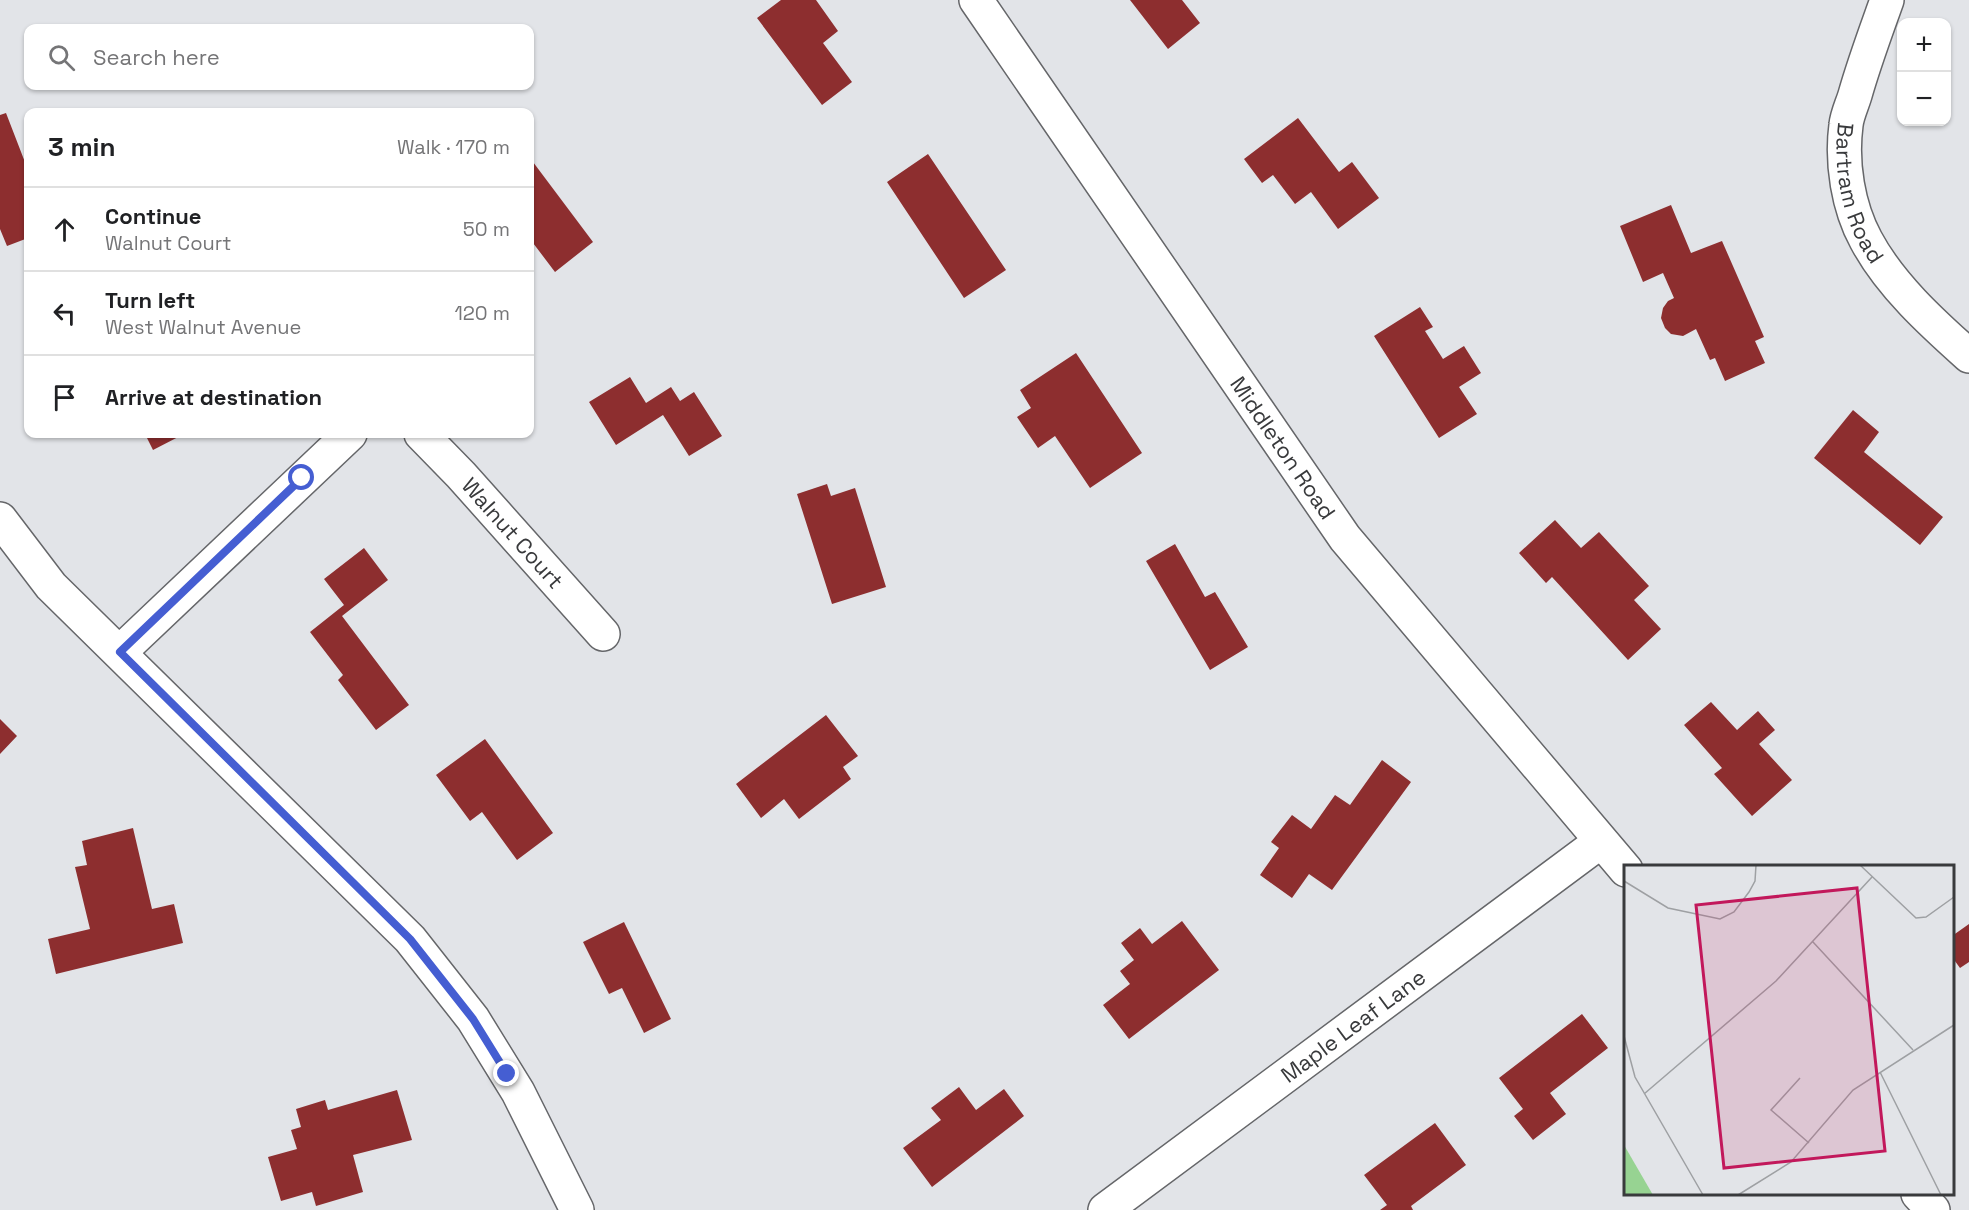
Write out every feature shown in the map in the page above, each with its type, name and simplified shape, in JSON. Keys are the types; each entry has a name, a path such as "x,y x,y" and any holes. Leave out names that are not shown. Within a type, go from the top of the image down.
{"street":[{"name":"Middleton Road","path":"975,0 1345,538 1624,868"},
{"name":"Bartram Road","path":"1887,0 1846,124 1844,164 1852,203 1866,240 1889,274 1916,305 1969,356"},
{"path":"120,652 346,438"},
{"name":"Walnut Court","path":"425,438 461,475 603,634"},
{"path":"0,519 51,586 410,939 473,1019 513,1083 577,1210"},
{"name":"Maple Leaf Lane","path":"1105,1210 1600,842"},
{"path":"1919,1195 1933,1210"}],"building":[{"path":"781,0 816,0 838,31 823,43 852,82 822,105 757,18"},
{"path":"1130,0 1182,0 1200,23 1168,49"},
{"path":"6,113 24,160 24,240 7,246 0,229 0,115"},
{"path":"1298,118 1339,172 1352,162 1379,198 1338,229 1311,192 1295,204 1273,175 1262,183 1244,159"},
{"path":"928,154 1006,270 964,298 887,182"},
{"path":"534,163 593,242 555,272 534,244"},
{"path":"1671,205 1691,253 1722,241 1764,337 1755,341 1765,363 1725,381 1715,358 1710,360 1696,329 1683,336 1671,334 1665,328 1661,318 1663,308 1668,301 1674,298 1663,273 1643,282 1620,226"},
{"path":"1420,307 1433,327 1425,331 1443,359 1464,346 1481,373 1459,387 1477,414 1439,438 1374,336"},
{"path":"1076,353 1142,453 1090,488 1055,436 1038,448 1017,417 1031,408 1020,390"},
{"path":"630,377 646,403 671,387 680,401 694,392 722,436 689,456 663,415 616,445 589,402"},
{"path":"1853,410 1879,432 1864,452 1943,517 1920,545 1814,458"},
{"path":"147,438 176,438 153,450"},
{"path":"827,484 831,496 855,488 886,587 832,604 797,494"},
{"path":"1555,520 1581,548 1599,532 1649,586 1634,600 1661,629 1628,660 1552,577 1546,583 1519,553"},
{"path":"1175,544 1205,597 1215,592 1248,647 1210,670 1146,561"},
{"path":"364,548 388,580 342,616 409,705 376,730 338,680 343,675 310,632 344,605 324,579"},
{"path":"1711,702 1737,730 1758,711 1775,730 1759,744 1792,780 1752,816 1714,774 1722,768 1684,725"},
{"path":"826,715 858,756 843,767 851,779 799,819 784,799 761,818 736,784"},
{"path":"0,719 17,736 0,754"},
{"path":"485,739 553,833 517,860 482,812 470,821 436,775"},
{"path":"1382,760 1411,782 1332,890 1309,874 1292,898 1260,875 1279,848 1271,842 1292,815 1311,829 1335,795 1350,805"},
{"path":"133,828 152,909 174,904 183,943 56,974 48,939 90,929 75,867 87,865 82,841"},
{"path":"1182,921 1219,970 1129,1039 1103,1005 1130,984 1120,971 1134,960 1121,943 1140,928 1152,944"},
{"path":"624,922 671,1019 644,1033 622,988 609,994 583,942"},
{"path":"1969,924 1969,962 1960,968 1954,960 1954,935"},
{"path":"1582,1014 1608,1048 1550,1093 1566,1114 1533,1140 1514,1116 1523,1109 1499,1078"},
{"path":"959,1087 976,1110 1004,1089 1024,1116 932,1187 903,1148 941,1120 931,1108"},
{"path":"397,1090 412,1140 353,1155 363,1192 316,1206 312,1192 281,1201 268,1157 297,1149 291,1130 301,1127 296,1109 325,1100 328,1110"},
{"path":"1435,1123 1466,1165 1411,1206 1413,1210 1380,1210 1387,1205 1364,1175"}],"route":[{"path":"302,478 120,652 410,939 473,1019 507,1074"}]}
